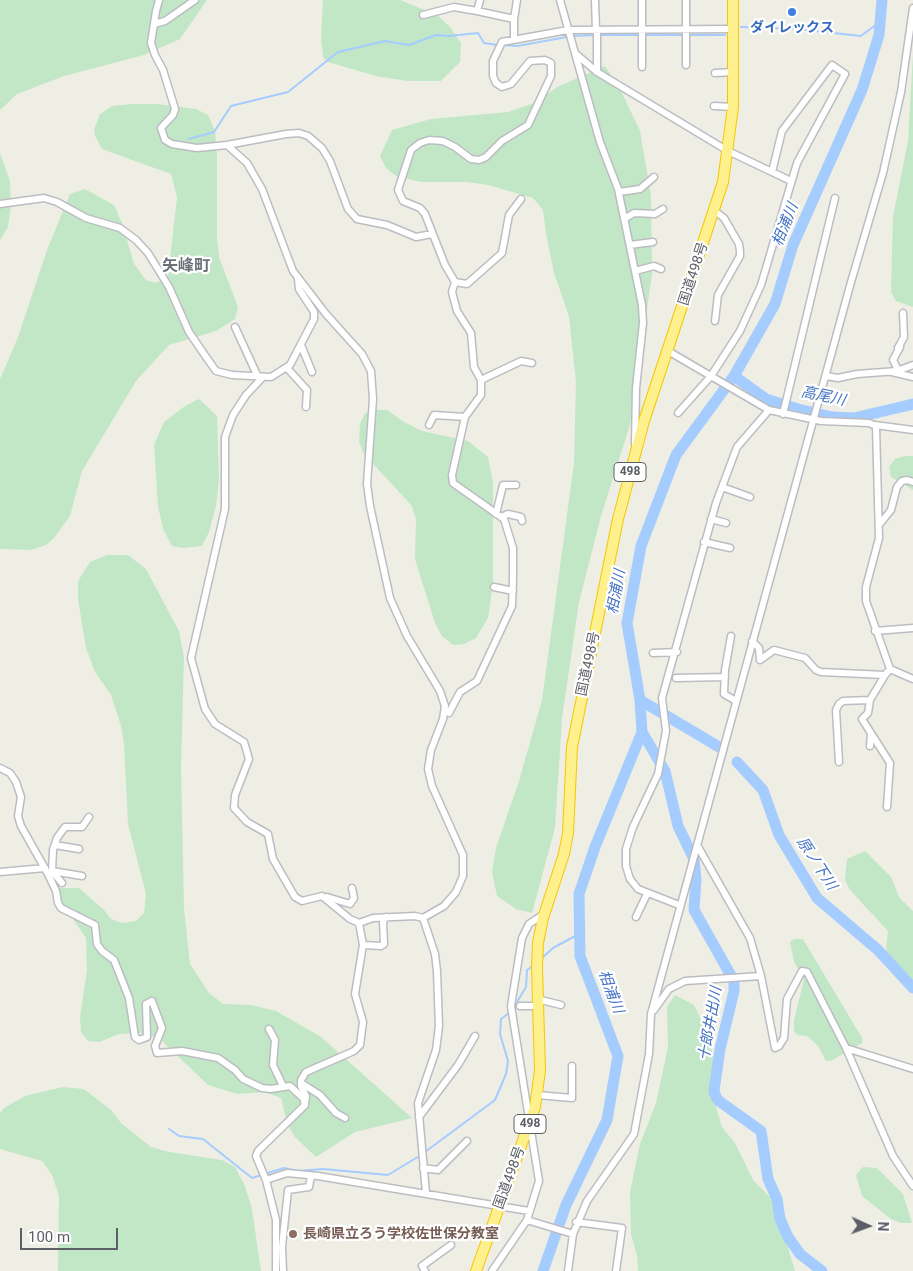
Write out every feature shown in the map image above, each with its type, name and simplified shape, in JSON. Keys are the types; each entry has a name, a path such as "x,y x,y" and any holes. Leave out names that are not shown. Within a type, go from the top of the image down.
{"highway":[{"name":"国道498号","path":"476,1271 531,1123 537,1095 540,1071 536,967 538,949 545,913 564,854 568,833 572,746 610,554 634,452 715,211 728,151 734,107 733,0"}],"street":[{"path":"159,0 151,43 163,70 175,109 161,128 165,140 172,144 197,148 227,145 286,134 299,133 308,136 322,148 330,160 348,209 357,219 387,225 416,237 432,234"},
{"path":"154,24 165,21 195,0"},
{"path":"477,12 480,0"},
{"path":"514,40 514,19 517,0"},
{"path":"560,0 600,142 619,192 635,271 643,323 636,388 634,452"},
{"path":"595,0 598,72"},
{"path":"642,0 642,67"},
{"path":"686,0 686,65"},
{"path":"423,15 454,7 514,19"},
{"path":"568,1271 571,1234 586,1201 634,1134 649,1054 651,1014 688,873 885,165 901,92 913,8"},
{"path":"521,200 509,215 502,253 467,284 455,282 444,266 425,214 420,208 403,201 399,196 398,190 411,150 420,143 429,140 443,141 471,159 486,157 502,142 528,125 552,76 551,63 545,60 530,61 511,84 502,87 496,83 493,76 493,61 497,48 502,42 569,31 597,33 733,29"},
{"path":"576,54 598,72 728,151 791,181"},
{"path":"678,413 713,378 740,331 761,285 777,237 791,181 809,139 845,74 832,65 782,131 772,172"},
{"path":"715,73 734,72"},
{"path":"714,106 734,107"},
{"path":"227,145 247,162 262,189 293,271 326,314 362,354 371,371 373,399 367,484 390,598 407,636 440,692 445,706 443,719 431,750 428,769 432,786 463,855 463,876 456,892 444,906 422,918 415,916 373,918 359,923"},
{"path":"619,192 640,189 654,177"},
{"path":"0,204 44,198 57,202 86,218 120,228 136,240 148,253 169,287 189,332 216,371 232,375 271,377 287,368 314,318 314,312 299,289 298,278"},
{"path":"784,412 835,198"},
{"path":"624,219 634,213 655,214 663,209"},
{"path":"715,211 724,218 739,244 740,251 740,256 718,295 715,321"},
{"path":"630,245 653,242"},
{"path":"635,271 654,266 661,269"},
{"path":"449,713 460,692 477,681 512,606 513,591 513,548 504,519 453,483 452,475 465,417 481,395 481,380 474,367 471,333 458,311 452,292 455,282"},
{"path":"898,370 893,360 904,336 903,314"},
{"path":"235,327 261,377"},
{"path":"898,348 906,340"},
{"path":"301,345 312,372"},
{"path":"668,351 769,410 913,430"},
{"path":"481,380 521,361 532,363"},
{"path":"826,376 838,378 857,374 888,372 913,365"},
{"path":"287,368 307,390 306,408"},
{"path":"888,372 913,377"},
{"path":"261,377 233,415 225,438 225,509 191,658 208,716 244,742 246,748 249,759 234,795 234,808 247,822 268,834 273,859 295,897 302,901 324,897 350,904 354,898 352,888"},
{"path":"680,905 638,890 630,879 626,866 626,849 633,827 658,774 666,730 662,698 676,652 710,519 737,447 769,410"},
{"path":"429,424 434,415 465,417"},
{"path":"875,425 877,429 879,538 866,587 866,601 890,669 913,679"},
{"path":"879,525 892,510 897,486 908,480 913,482"},
{"path":"498,516 503,485 516,485"},
{"path":"722,487 750,496"},
{"path":"498,516 508,514 521,517 522,521"},
{"path":"710,519 726,523"},
{"path":"704,542 730,548"},
{"path":"494,587 513,591"},
{"path":"875,631 913,628"},
{"path":"731,636 724,694 736,701"},
{"path":"752,641 759,648 760,660 774,650 805,658 816,670 821,672 885,675"},
{"path":"653,654 676,652"},
{"path":"887,807 890,763 862,719 868,713 870,700 890,669"},
{"path":"676,678 725,677"},
{"path":"839,762 836,710 838,704 843,701 870,700"},
{"path":"870,746 871,734"},
{"path":"0,768 10,773 16,782 21,796 18,816 21,826 48,871 61,908 95,925 97,944 102,951 114,960 130,998 136,1037 139,1040 146,1037 146,1004 152,1001 162,1028 155,1046 157,1053 182,1051 218,1058 235,1070 243,1080 262,1088 271,1089 290,1086 302,1098 304,1105"},
{"path":"48,871 54,845 65,827 82,827 89,817"},
{"path":"54,845 79,849"},
{"path":"697,845 750,938 761,976 770,1035 775,1048 779,1046 784,1038 787,999 802,971 806,972 846,1048 893,1156 910,1178 913,1186"},
{"path":"48,871 62,883"},
{"path":"0,872 48,871 82,876"},
{"path":"636,917 647,894"},
{"path":"276,1271 276,1220 266,1178 256,1156 258,1151 304,1105 306,1096 301,1083 306,1072 354,1051 360,1045 363,1022 355,994 363,945 359,923 339,911 324,897"},
{"path":"492,1271 526,1220 539,1181 511,1006 522,938 528,924 545,913"},
{"path":"363,945 381,946 384,944 383,922 386,917"},
{"path":"422,918 435,954 439,1026 436,1050 418,1103 426,1193"},
{"path":"651,1014 669,989 685,981 761,976"},
{"path":"520,1006 537,1002 561,1005"},
{"path":"269,1029 275,1040 273,1065 282,1086"},
{"path":"418,1118 458,1066 475,1036"},
{"path":"846,1048 913,1069"},
{"path":"537,1095 572,1098 572,1066"},
{"path":"301,1083 320,1095 336,1113 345,1118"},
{"path":"423,1168 438,1170 465,1146"},
{"path":"266,1178 287,1173 311,1176 529,1211"},
{"path":"283,1271 282,1247 288,1190 309,1187 311,1176"},
{"path":"526,1220 571,1234"},
{"path":"576,1222 622,1228 616,1271"},
{"path":"425,1271 422,1266 451,1245"}],"green space":[{"path":"0,0 207,0 180,39 144,55 64,76 17,94 0,110"},
{"path":"323,0 400,0 437,15 450,27 461,43 460,62 441,81 407,81 376,76 328,62 323,57 321,38"},
{"path":"913,54 913,307 896,301 891,292 893,217 908,141"},
{"path":"605,66 621,91 640,131 651,196 652,274 630,425 601,516 579,602 562,718 555,828 532,913 516,909 497,896 492,872 496,848 519,781 542,700 574,463 576,382 569,316 554,273 543,210 533,198 488,185 467,182 421,182 396,176 386,168 380,156 392,130 431,119 508,112 537,102 557,87"},
{"path":"157,104 196,109 208,115 215,131 217,155 217,239 219,257 238,307 235,319 216,331 169,345 136,381 82,471 70,516 54,538 46,545 31,550 0,549 0,379 18,337 47,250 70,194 85,189 114,205 122,223 134,264 146,280 156,283 168,277 177,197 171,174 102,149 95,136 94,130 100,114 112,106"},
{"path":"0,153 10,181 11,205 8,227 0,240"},
{"path":"199,399 217,416 219,479 216,506 209,532 202,546 183,548 172,546 163,529 158,506 154,445 164,422 185,406"},
{"path":"387,410 404,422 422,431 468,441 488,457 493,483 493,584 488,618 476,638 464,644 453,645 442,636 435,623 415,559 416,519 412,506 364,454 359,442 360,424 365,413"},
{"path":"913,456 913,490 891,477 889,467 895,459"},
{"path":"107,555 128,555 146,569 179,631 184,657 181,768 184,909 190,964 209,993 223,1004 251,1005 276,1011 321,1037 412,1118 355,1132 316,1157 294,1136 287,1123 281,1098 265,1092 237,1094 208,1085 160,1039 143,1033 119,1034 99,1042 88,1041 81,1032 80,1017 87,971 86,938 59,899 59,888 79,888 104,910 111,919 122,923 136,921 144,913 146,894 128,824 124,744 121,726 111,695 95,672 86,648 78,599 78,581 90,562"},
{"path":"865,851 891,877 899,897 913,911 913,986 886,951 888,931 850,890 845,880 847,859"},
{"path":"794,939 803,939 862,1038 862,1043 831,1061 826,1061 818,1046 807,1036 797,1035 794,1031 794,1020 804,979 794,962 790,942"},
{"path":"675,995 694,1005 708,1035 713,1055 716,1107 722,1127 735,1143 753,1180 774,1201 795,1271 638,1271 637,1256 631,1234 630,1192 640,1144 656,1103 668,1047 667,1007"},
{"path":"63,1087 84,1089 111,1110 121,1123 151,1147 169,1152 222,1160 235,1167 245,1186 252,1209 261,1271 58,1271 59,1196 52,1175 42,1161 0,1149 0,1113 4,1108 25,1096"},
{"path":"863,1167 877,1168 903,1194 912,1223 901,1223 891,1219 862,1196 856,1175"}],"waterway":[{"name":"相浦川","path":"543,1271 566,1205 607,1120 618,1056 580,956 579,894 595,847 642,732 640,700 627,623 641,546 676,455 734,376 775,304 793,245 862,90 879,35 882,0"},
{"path":"741,27 798,29 861,36 881,21"},
{"path":"189,139 214,132 231,106 288,92 338,52 385,41 409,45 436,35 449,36 478,33 484,43 498,45"},
{"path":"572,36 595,35"},
{"path":"600,35 640,35"},
{"path":"645,35 725,35"},
{"path":"503,45 517,46 567,37"},
{"name":"高尾川","path":"734,376 766,399 832,417 854,418 913,404"},
{"name":"原ノ下川","path":"640,700 719,747"},
{"name":"十郎井出川","path":"642,732 665,771 678,826 694,859 696,879 694,910 734,981 734,991 720,1049 714,1091 716,1097 761,1131 768,1179 777,1199 780,1219 788,1237 800,1254 822,1271"},
{"name":"原ノ下川","path":"737,762 763,790 779,835 817,898 878,950 913,988"},
{"path":"542,958 553,948 579,934"},
{"path":"514,1007 526,987 527,970 533,966"},
{"path":"425,1152 495,1100 506,1074 508,1061 500,1034 501,1019 509,1013"},
{"path":"169,1129 179,1136 203,1139 252,1178 284,1168 298,1171 323,1169 388,1175 421,1155"}],"place":[{"name":"ダイレックス","path":"792,12"},
{"name":"長崎県立ろう学校佐世保分教室","path":"293,1234"}],"district":[{"name":"矢峰町","path":"186,267"}]}
